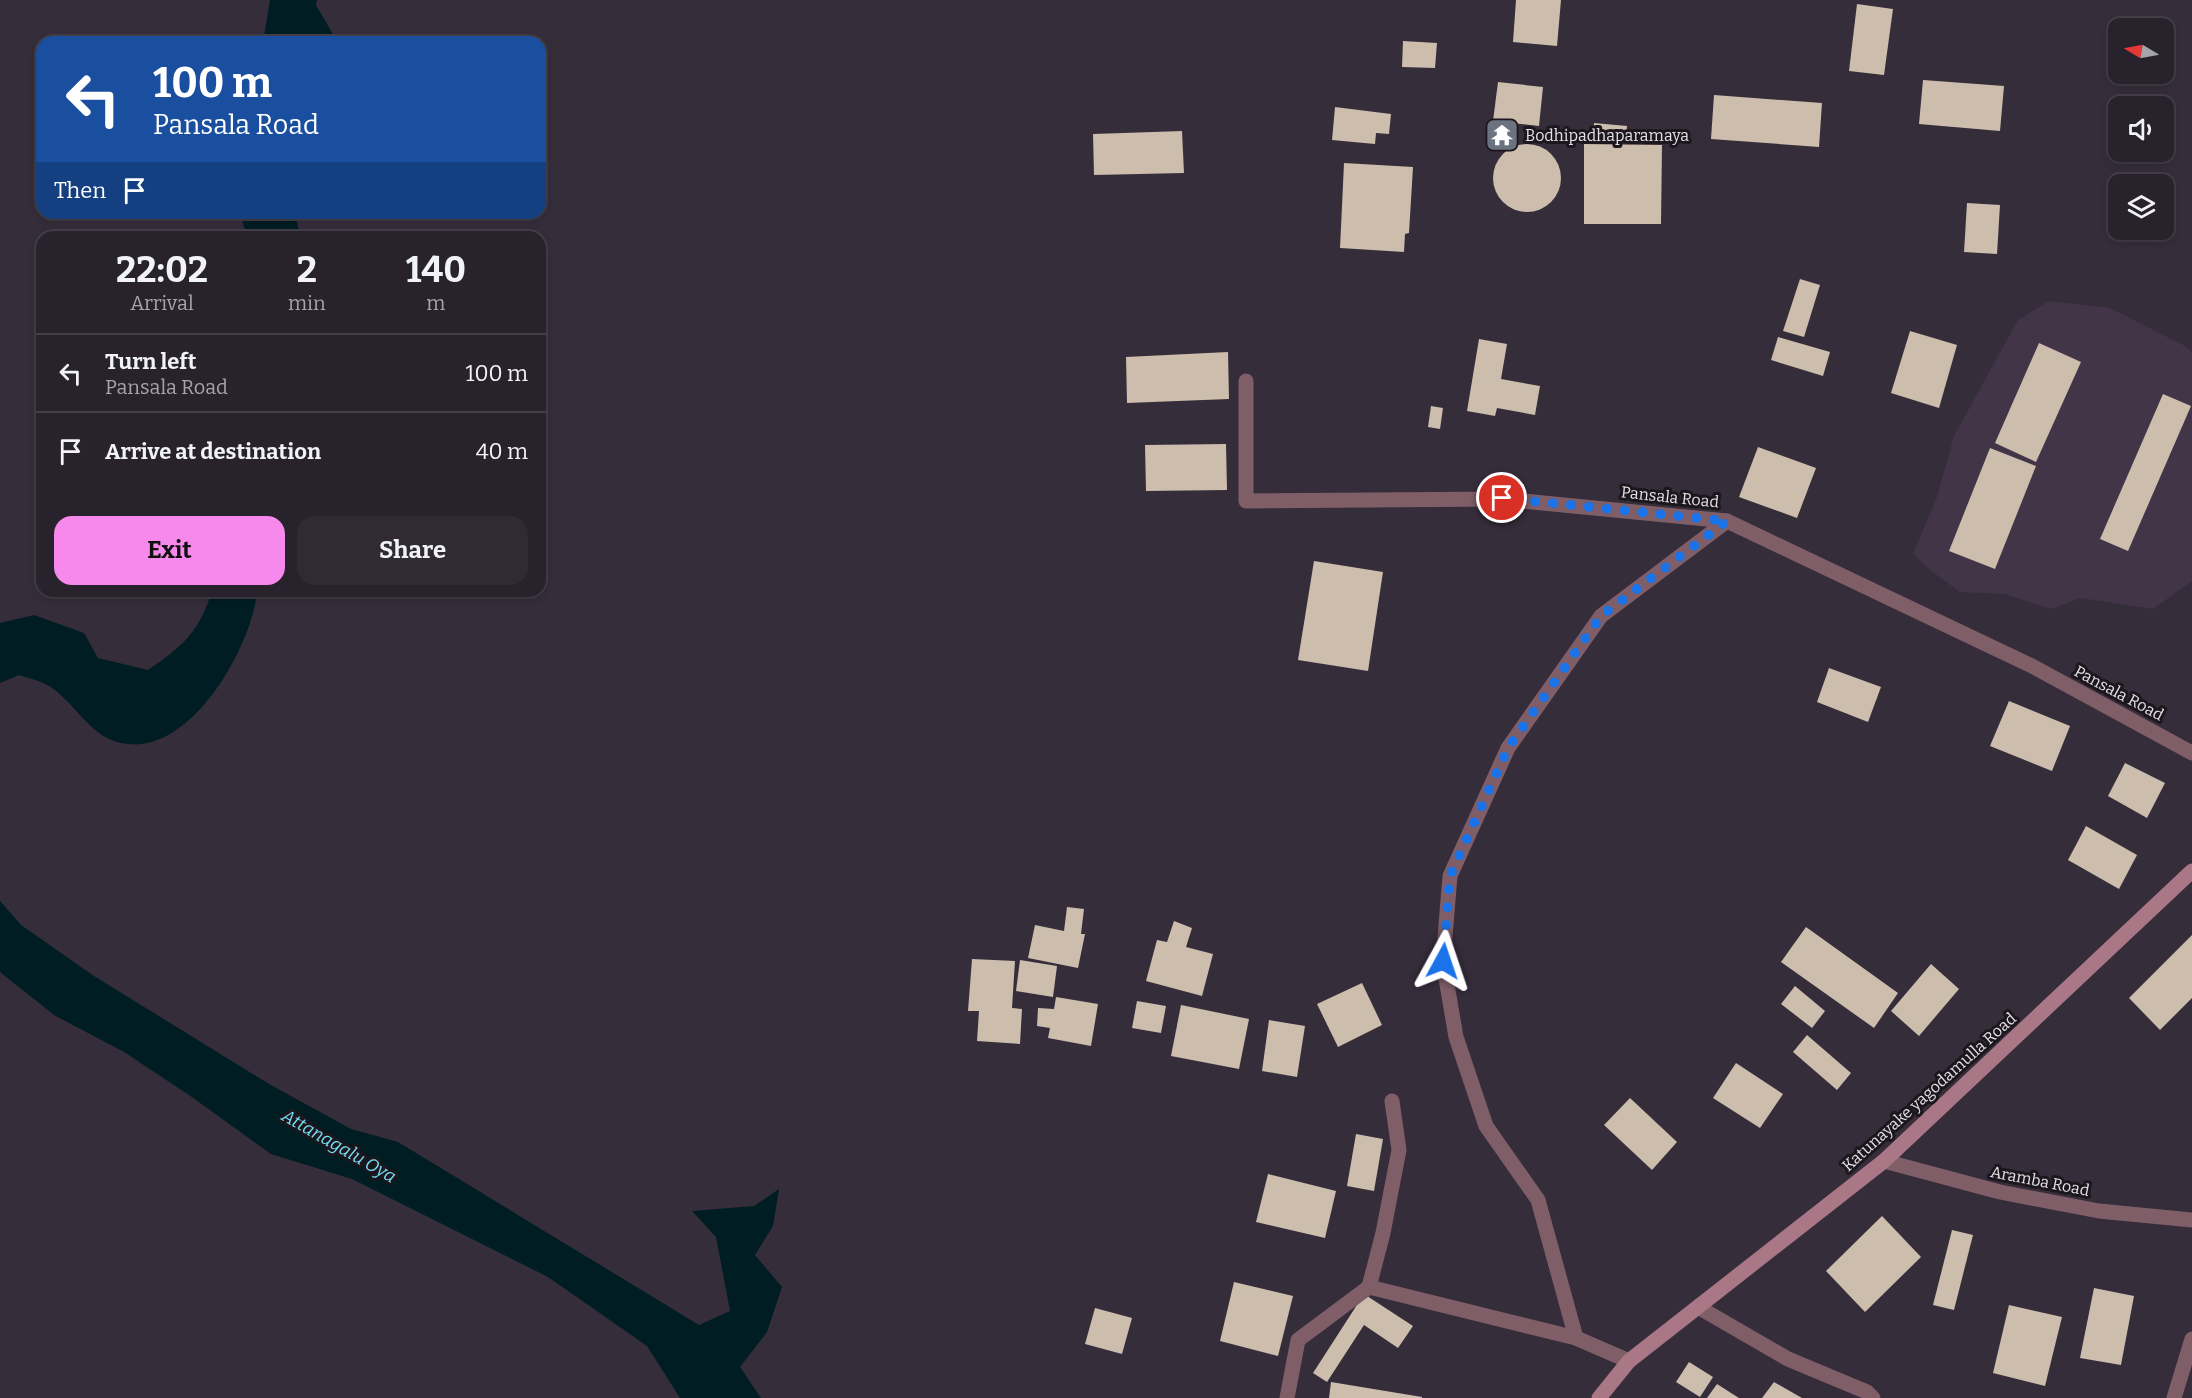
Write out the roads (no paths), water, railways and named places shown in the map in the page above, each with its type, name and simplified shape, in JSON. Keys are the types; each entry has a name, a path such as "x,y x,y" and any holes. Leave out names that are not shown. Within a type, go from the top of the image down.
{"main road":[{"name":"Katunayake yagodamulla Road","path":"1599,1398 1629,1360 1884,1161 2192,871"}],"street":[{"name":"Pansala Road","path":"1246,381 1246,501 1502,498 1727,521 2032,666 2192,753"},
{"path":"1576,1338 1538,1200 1486,1126 1456,1037 1443,961 1450,876 1508,748 1601,616 1727,521"},
{"path":"1287,1398 1298,1340 1369,1287 1383,1233 1399,1150 1392,1101"},
{"name":"Aramba Road","path":"1884,1161 2000,1192 2099,1211 2192,1220"},
{"path":"1369,1287 1576,1338 1629,1360"},
{"path":"1698,1307 1788,1359 1867,1392 1873,1398"},
{"path":"2174,1398 2192,1339"}],"water":[{"path":"270,0 317,0 316,5 334,36 264,36"},
{"path":"242,219 296,219 299,231 245,231"},
{"path":"210,597 256,597 242,644 227,673 208,700 186,723 161,739 134,744 107,738 46,684 19,675 0,683 0,623 34,615 84,633 98,658 148,670 188,637"},
{"name":"Attanagalu Oya","path":"0,901 21,925 94,976 269,1084 351,1129 398,1142 699,1325 730,1311 716,1237 692,1211 754,1206 779,1189 773,1226 755,1255 782,1287 767,1332 740,1367 761,1398 680,1398 647,1346 548,1277 352,1179 271,1154 124,1052 54,1015 0,972"}],"place":[{"name":"Bodhipadhaparamaya","path":"1502,135"}]}
